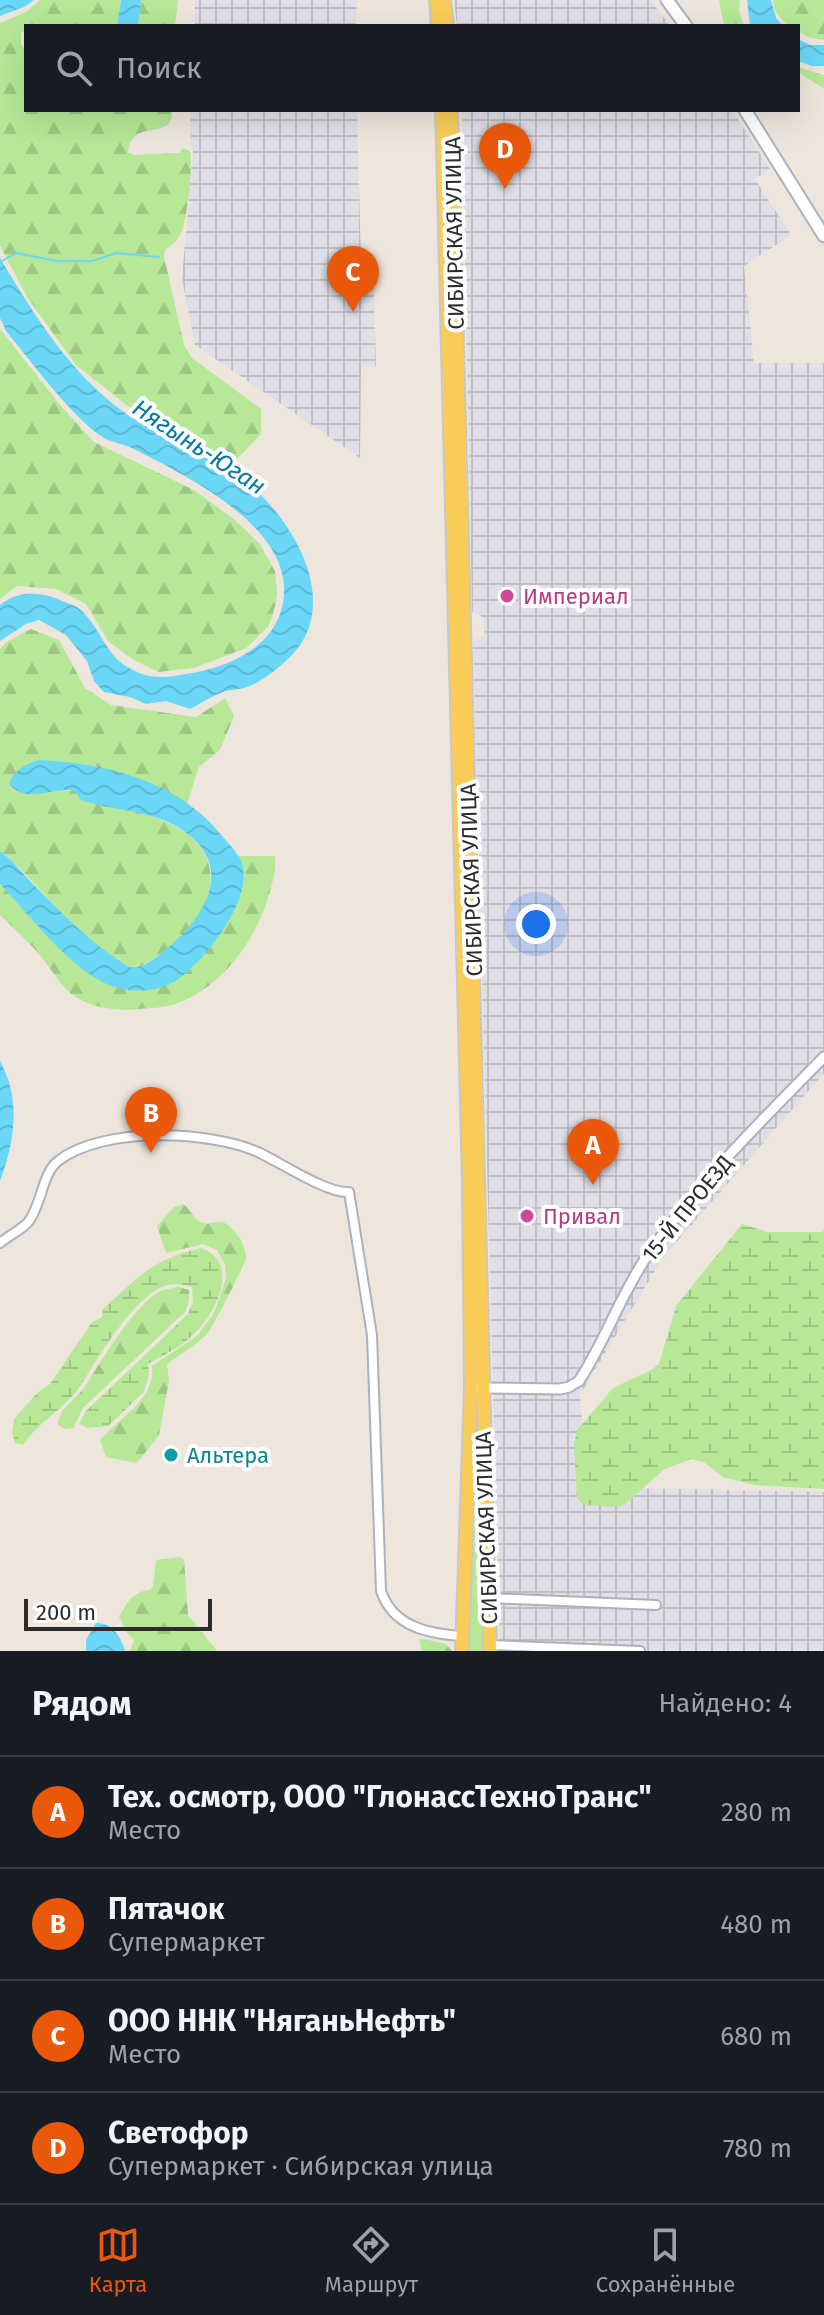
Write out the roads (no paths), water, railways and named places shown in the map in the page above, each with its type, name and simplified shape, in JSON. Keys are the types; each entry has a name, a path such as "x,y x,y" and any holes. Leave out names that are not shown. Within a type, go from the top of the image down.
{"main road":[{"path":"436,0 438,24"},
{"path":"444,0 447,24"},
{"path":"667,0 685,24"},
{"name":"СИБИРСКАЯ УЛИЦА","path":"442,112 453,401 476,1387 484,1471 490,1648"},
{"name":"СИБИРСКАЯ УЛИЦА","path":"451,112 453,401"},
{"path":"746,112 824,236"},
{"name":"СИБИРСКАЯ УЛИЦА","path":"462,1651 468,1471 476,1387"},
{"path":"468,1471 477,1474 484,1471"},
{"path":"467,1519 476,1516 485,1520"}],"street":[{"name":"15-Й ПРОЕЗД","path":"476,1387 560,1389 579,1381 639,1268 671,1223 747,1135 824,1057"},
{"path":"0,1243 29,1220 56,1162 97,1142 154,1134 250,1149 332,1190 349,1192 372,1335 381,1591 392,1612 408,1624 430,1633 463,1636"},
{"path":"488,1598 656,1605"},
{"path":"490,1648 640,1651"}],"water":[{"path":"0,0 34,0 0,16"},
{"path":"121,0 141,0 138,24 117,24"},
{"path":"747,0 771,0 776,18 781,24 750,24"},
{"path":"800,40 810,45 824,45 824,66 800,62"},
{"path":"0,258 47,332 90,383 136,420 232,471 252,486 289,529 311,581 313,608 307,633 291,656 265,678 247,687 226,691 190,709 166,701 146,704 104,692 94,681 87,661 66,635 39,620 26,624 0,641 0,605 23,594 46,596 81,610 114,656 132,670 161,677 203,671 233,661 270,633 283,603 283,576 273,551 256,528 233,508 180,473 132,448 104,438 66,403 6,331 0,318"},
{"path":"38,760 90,765 163,789 205,818 238,855 243,868 243,882 233,914 212,945 177,980 163,987 141,991 118,988 102,981 70,959 0,884 0,851 79,929 111,955 132,967 149,962 178,939 201,910 208,894 211,878 209,862 201,847 173,825 147,815 81,800 74,790 31,794 16,790 9,784 20,769"},
{"path":"0,1061 11,1090 14,1120 0,1181"},
{"path":"96,1623 107,1625 115,1631 125,1651 86,1651 86,1640"}],"waterway":[{"path":"2,261 16,253 57,261 92,261 116,253 159,257"}],"place":[{"name":"Светофор","path":"505,189"},
{"name":"ООО ННК \"НяганьНефть\"","path":"353,312"},
{"name":"Империал","path":"507,596"},
{"name":"Пятачок","path":"151,1153"},
{"name":"Тех. осмотр, ООО \"ГлонассТехноТранс\"","path":"593,1185"},
{"name":"Привал","path":"527,1216"},
{"name":"Альтера","path":"171,1455"}],"water label":[{"name":"Нягынь-Юган","path":"199,447"}]}
